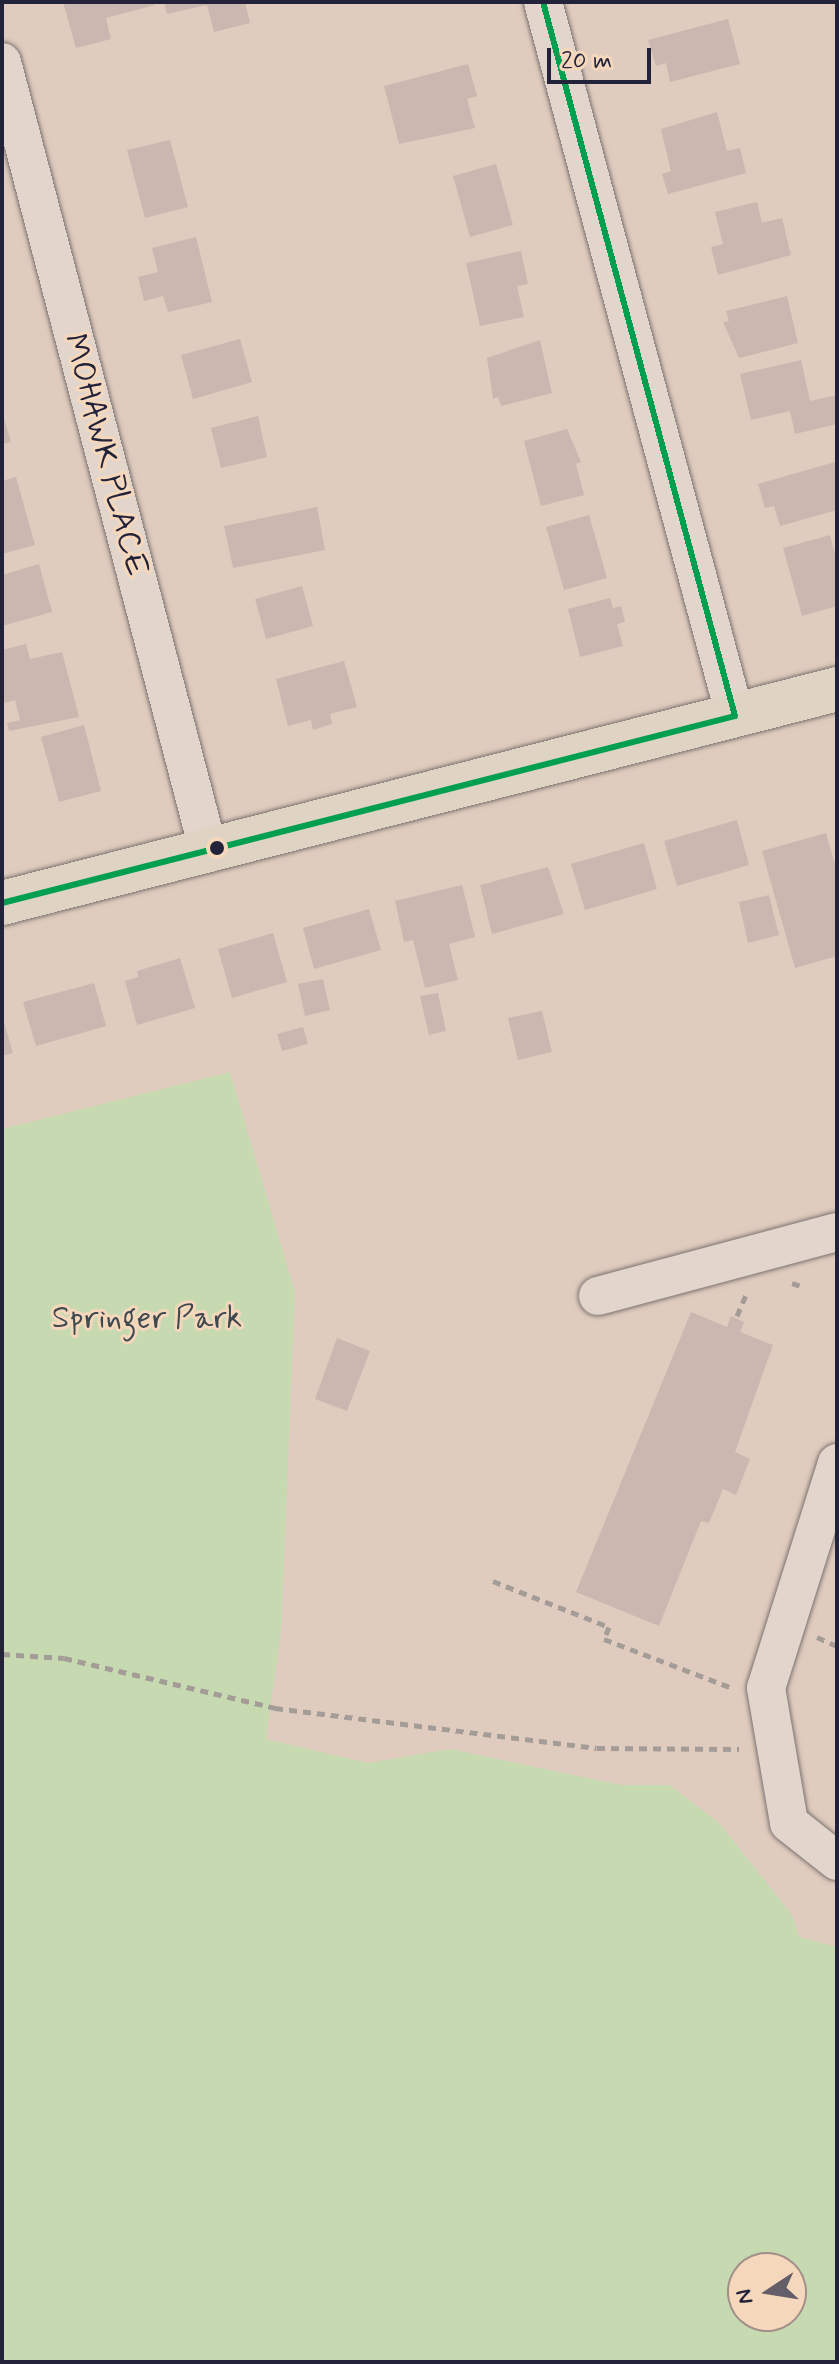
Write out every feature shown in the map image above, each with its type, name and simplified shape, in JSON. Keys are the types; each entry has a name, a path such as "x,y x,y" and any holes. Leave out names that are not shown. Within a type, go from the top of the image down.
{"main road":[{"path":"2,903 837,689"}],"street":[{"path":"543,2 735,716"},
{"name":"MOHAWK PLACE","path":"2,62 208,849"},
{"path":"598,1296 837,1232"},
{"path":"837,1463 766,1688 789,1823 837,1861"}],"path":[{"path":"493,1581 609,1627 604,1639 769,1702"},
{"path":"2,1654 64,1658 291,1710 597,1748 776,1750"}],"green space":[{"name":"Springer Park","path":"230,1072 295,1292 281,1632 266,1739 368,1763 450,1749 621,1785 670,1785 720,1824 792,1915 799,1937 837,1947 837,2362 2,2362 2,1129"}],"building":[{"path":"63,2 154,2 155,5 106,18 111,39 76,48"},
{"path":"164,2 245,2 250,23 214,32 207,5 167,14"},
{"path":"728,19 740,64 670,82 666,63 656,66 648,40"},
{"path":"468,64 477,96 467,99 475,128 399,144 384,86"},
{"path":"717,112 727,151 740,148 746,173 668,194 662,174 671,171 661,129"},
{"path":"170,140 188,207 145,218 127,150"},
{"path":"496,164 513,225 470,237 453,176"},
{"path":"757,202 762,223 782,218 791,255 718,275 711,247 723,244 715,212"},
{"path":"196,237 212,302 168,312 163,296 144,301 138,277 158,272 152,248"},
{"path":"521,251 528,284 517,286 524,317 480,326 466,263"},
{"path":"787,296 798,343 739,358 723,322 729,321 726,311"},
{"path":"240,339 252,382 193,399 181,355"},
{"path":"540,340 552,393 501,406 498,397 493,399 487,358"},
{"path":"801,360 810,401 837,395 837,424 795,434 790,411 751,420 740,374"},
{"path":"2,411 11,442 2,444"},
{"path":"258,416 267,457 221,468 211,428"},
{"path":"567,429 581,462 576,464 584,495 541,506 524,441"},
{"path":"835,462 837,510 780,526 774,506 765,508 758,484"},
{"path":"16,477 35,545 2,554 2,481"},
{"path":"317,507 325,550 233,568 224,526"},
{"path":"589,515 607,578 564,590 546,527"},
{"path":"830,535 837,561 837,606 802,616 783,548"},
{"path":"39,564 52,612 2,626 2,575"},
{"path":"302,586 313,626 266,639 255,599"},
{"path":"610,598 613,608 621,606 625,622 617,624 623,646 580,657 568,609"},
{"path":"26,644 30,659 62,652 79,717 9,731 7,723 20,720 15,700 5,703 2,650"},
{"path":"344,661 357,707 330,714 332,724 313,730 311,720 288,726 276,679"},
{"path":"84,725 101,791 59,802 41,737"},
{"path":"737,820 749,865 677,886 664,841"},
{"path":"826,833 837,871 837,956 795,968 762,851"},
{"path":"644,843 657,889 585,910 571,864"},
{"path":"548,867 564,914 492,934 480,885"},
{"path":"462,885 475,937 449,944 458,980 425,988 413,940 404,942 395,901"},
{"path":"769,895 779,935 748,943 739,902"},
{"path":"369,909 381,950 314,969 303,928"},
{"path":"273,933 287,982 232,998 218,949"},
{"path":"180,958 195,1008 137,1025 125,981 138,977 137,971"},
{"path":"323,979 330,1010 305,1016 298,984"},
{"path":"94,983 106,1026 36,1046 23,1002"},
{"path":"438,993 446,1031 429,1035 420,996"},
{"path":"542,1011 552,1052 518,1060 508,1018"},
{"path":"2,1015 13,1053 2,1056"},
{"path":"303,1027 308,1044 282,1051 277,1034"},
{"path":"691,1312 727,1327 731,1316 744,1322 740,1332 773,1345 735,1452 750,1459 736,1495 723,1489 709,1523 701,1521 659,1626 576,1592"},
{"path":"337,1338 370,1351 347,1411 315,1399"}],"transit line":[{"path":"2,903 735,716 543,2"}]}
